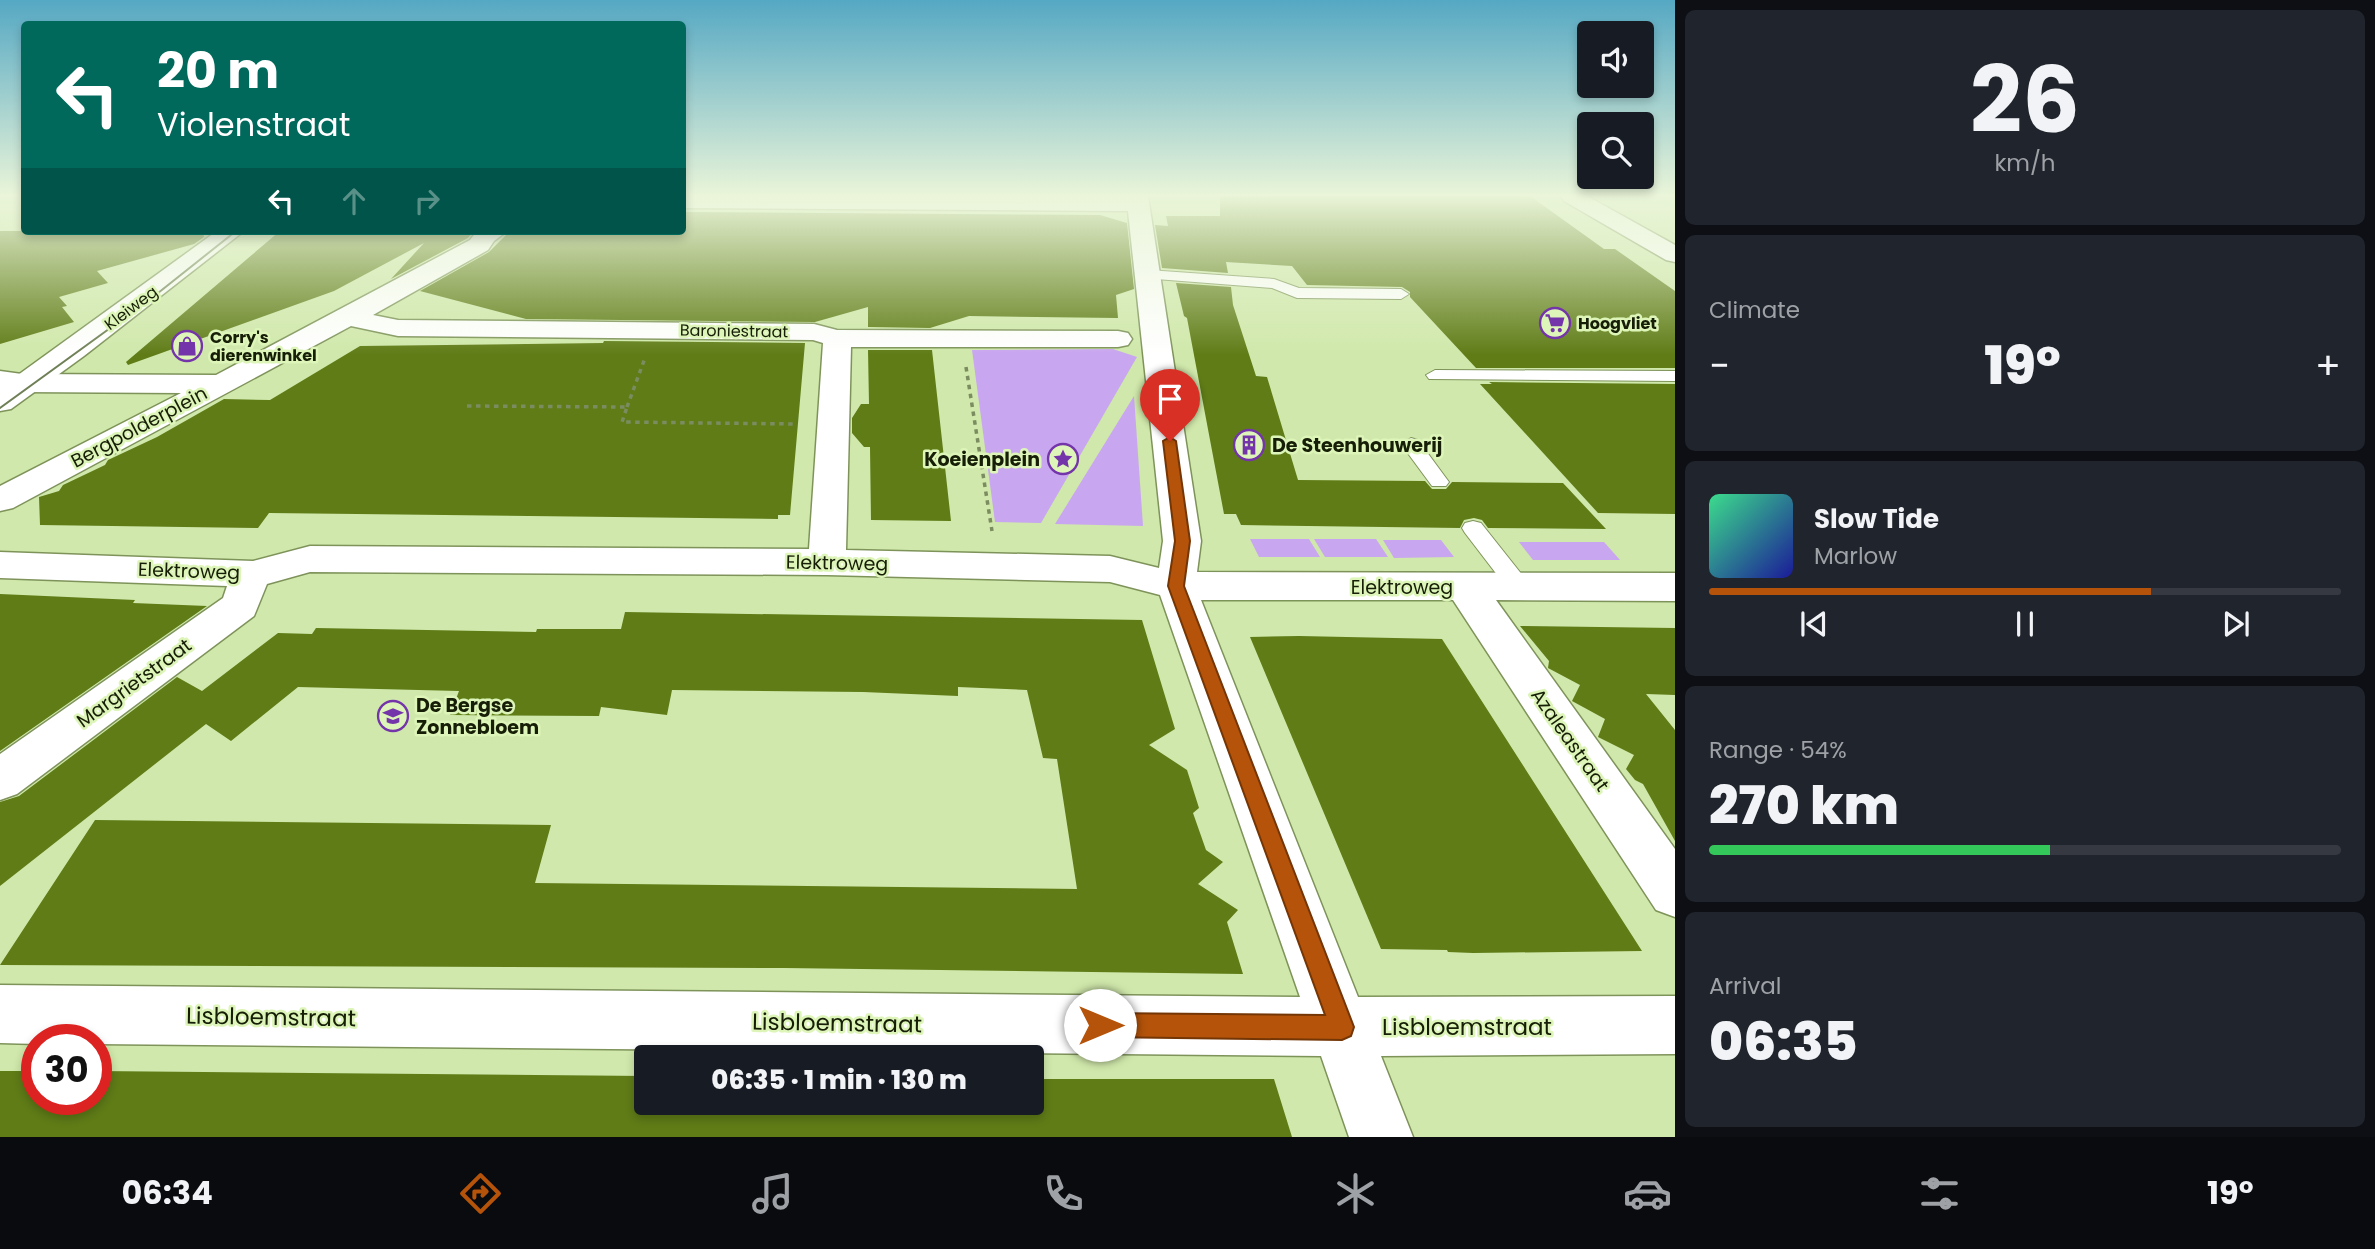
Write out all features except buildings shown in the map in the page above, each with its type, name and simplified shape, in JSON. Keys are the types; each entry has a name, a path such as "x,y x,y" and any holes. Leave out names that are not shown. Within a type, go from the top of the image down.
{"street":[{"name":"Kleiweg","path":"0,400 14,382 206,249"},
{"path":"219,384 350,318 470,249"},
{"path":"1145,249 1182,541 1176,586 1381,1137"},
{"name":"Baroniestraat","path":"350,318 398,328 814,332 837,338 1118,339"},
{"path":"827,562 837,338"},
{"name":"Bergpolderplein","path":"14,382 219,384"},
{"name":"Bergpolderplein","path":"0,500 219,384"},
{"name":"Elektroweg","path":"0,565 252,574 310,559 827,562 1110,569 1176,586 1675,587"},
{"name":"Margrietstraat","path":"0,780 240,606 252,574"},
{"name":"Azaleastraat","path":"1465,587 1675,892"},
{"name":"Lisbloemstraat","path":"0,1014 1342,1027 1675,1025"}],"lane":[{"path":"1148,275 1274,284 1297,293 1401,294"},
{"path":"1435,375 1675,376"},
{"path":"1411,444 1439,482"},
{"path":"1473,528 1519,587"}],"path":[{"path":"650,330 646,341 650,346 622,422 804,425"},
{"path":"962,339 997,567"},
{"path":"467,406 627,407"}],"shaded area":[{"name":"Koeienplein","path":"1113,349 1137,357 1041,523 995,522 972,350"},
{"path":"1134,396 1143,526 1055,524"},
{"path":"1250,539 1309,539 1320,557 1259,557"},
{"path":"1314,539 1376,539 1388,557 1325,557"},
{"path":"1383,540 1441,540 1454,557 1394,558"},
{"path":"1519,542 1604,542 1620,560 1533,560"}],"tram line":[{"path":"0,408 153,297 213,249"}],"place":[{"name":"Hoogvliet","path":"1555,323"},
{"name":"Corry's dierenwinkel","path":"187,346"},
{"name":"De Steenhouwerij","path":"1249,445"},
{"name":"Koeienplein","path":"1063,459"},
{"name":"De Bergse Zonnebloem","path":"393,716"}],"route":[{"path":"1100,1025 1342,1027 1176,586 1182,541 1170,441"}]}
